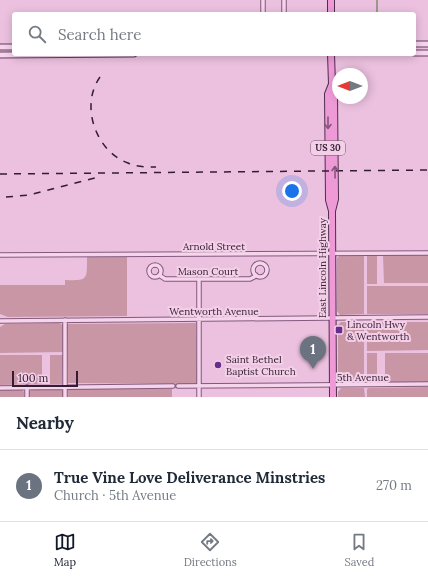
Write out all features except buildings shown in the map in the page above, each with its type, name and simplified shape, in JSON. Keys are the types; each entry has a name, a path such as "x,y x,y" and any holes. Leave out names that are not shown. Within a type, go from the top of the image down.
{"main road":[{"path":"331,0 331,12"},
{"name":"East Lincoln Highway","path":"331,56 332,84 334,94 335,199 332,211 333,397"}],"street":[{"path":"262,12 263,0"},
{"path":"284,0 284,12"},
{"path":"416,44 428,44"},
{"path":"0,47 12,47"},
{"path":"416,53 428,53"},
{"path":"0,55 12,55"},
{"name":"Arnold Street","path":"0,255 428,253"},
{"name":"Mason Court","path":"159,275 165,279 250,278 256,275"},
{"path":"199,279 199,397"},
{"name":"Wentworth Avenue","path":"0,321 428,317"},
{"path":"65,320 65,397"},
{"name":"5th Avenue","path":"178,386 428,384"},
{"path":"0,388 172,386"},
{"path":"27,387 27,397"}],"shaded area":[{"path":"364,255 364,314 340,315 337,311 337,258 339,256"},
{"path":"383,255 428,255 428,283 384,283"},
{"path":"367,256 377,256 377,284 367,284"},
{"path":"87,257 127,257 127,316 8,317 0,314 0,285 65,285 65,280 78,280 85,278 87,270"},
{"path":"367,286 428,286 428,314 367,314"},
{"path":"341,322 364,322 363,383 341,382 338,380 338,325"},
{"path":"367,322 428,322 428,350 367,351"},
{"path":"59,323 63,325 63,352 0,353 0,327 5,324"},
{"path":"196,323 196,384 68,383 67,324"},
{"path":"367,353 377,353 377,382 367,381"},
{"path":"385,353 428,353 428,382 385,382"},
{"path":"0,355 42,355 42,384 0,385"},
{"path":"50,355 63,355 62,384 50,384"},
{"path":"428,387 428,397 367,397 367,389 369,388"},
{"path":"341,388 364,388 365,397 338,397 338,392"},
{"path":"61,389 63,391 63,397 29,397 29,392 31,390"},
{"path":"68,389 172,389 172,397 68,397"},
{"path":"0,390 22,390 24,392 24,397 0,397"}],"waterway":[{"path":"377,0 377,12"}],"railway":[{"path":"100,77 94,88 91,101 91,113 99,138 117,157 128,163 138,166 156,167"},
{"path":"0,174 428,170"},
{"path":"6,197 29,195 99,177"}],"place":[{"name":"Lincoln Hwy & Wentworth","path":"339,330"},
{"name":"Saint Bethel Baptist Church","path":"218,365"},
{"name":"True Vine Love Deliverance Minstries","path":"313,369"}]}
